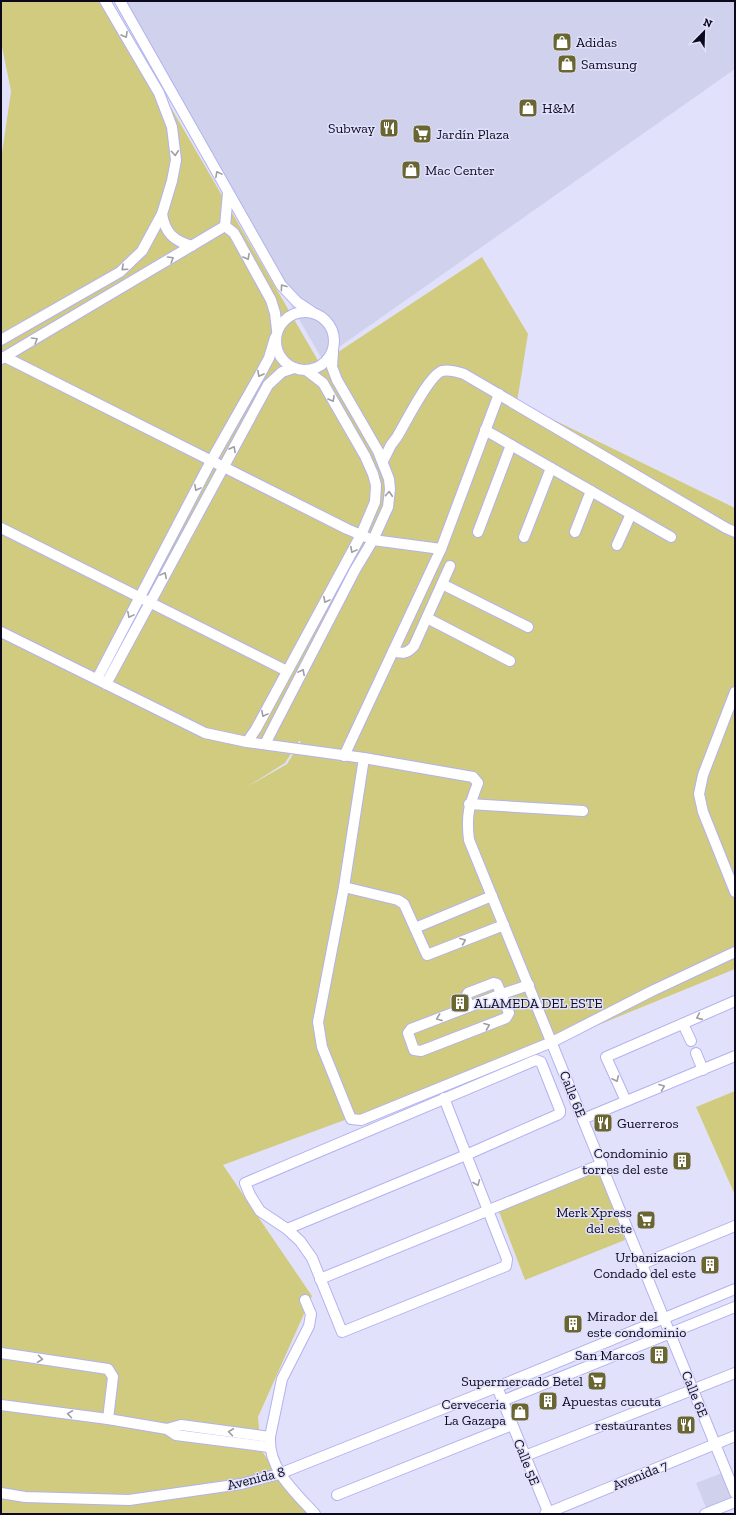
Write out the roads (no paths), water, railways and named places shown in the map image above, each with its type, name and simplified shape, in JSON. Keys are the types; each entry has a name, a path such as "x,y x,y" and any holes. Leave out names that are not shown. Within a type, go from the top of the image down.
{"street":[{"path":"1,340 120,272 142,251 162,214 172,181 176,160 172,127 159,93 105,1"},
{"path":"120,1 281,285 297,302 312,312 320,315 330,325 335,338 332,352 332,367 337,380 373,442 383,462 389,479 390,489 388,507 373,540 264,744"},
{"path":"225,226 228,193"},
{"path":"162,214 166,229 171,235 181,243 192,246"},
{"path":"3,358 225,226"},
{"path":"225,226 234,233 270,300 275,313 276,344 283,361 294,368 306,370 315,369 322,365 332,352"},
{"path":"101,681 140,597 211,461 262,372 269,358 276,334 282,322 288,317 300,312 312,312"},
{"path":"3,358 346,529 373,540 441,549"},
{"path":"101,681 150,602 268,385 282,372 294,368"},
{"path":"247,742 256,729 361,534 375,502 376,485 365,456 323,383 306,370"},
{"path":"383,462 389,449 430,381 441,371 452,370 464,374 499,394 735,532"},
{"path":"344,756 441,549 499,394"},
{"path":"485,430 671,537"},
{"path":"373,442 386,443 397,438"},
{"path":"478,532 511,445"},
{"path":"524,537 551,468"},
{"path":"575,532 591,491"},
{"path":"618,545 631,514"},
{"path":"1,528 287,671"},
{"path":"393,651 402,654 414,646 450,566"},
{"path":"442,584 528,627"},
{"path":"427,618 510,661"},
{"path":"1,632 205,733 247,742 364,758 473,777 478,783 469,804 583,811"},
{"path":"735,692 700,786 699,794 703,812 735,892"},
{"path":"364,758 344,887 318,1022 322,1047 351,1119 361,1120 552,1042 652,991 735,952"},
{"name":"Calle 6E","path":"469,804 469,840 735,1493"},
{"path":"344,887 398,900 404,904 427,955 504,925"},
{"path":"415,928 492,896"},
{"path":"494,983 497,984 502,994 509,1013 506,1018 421,1051 414,1050 408,1033 409,1030 469,1007 466,997 468,993 494,983"},
{"path":"502,994 529,985"},
{"path":"626,1101 606,1057 735,1002"},
{"path":"683,1024 691,1041"},
{"path":"696,1053 703,1070"},
{"path":"583,1119 735,1056"},
{"path":"287,1229 466,1155 560,1113 541,1062 538,1060 444,1098 245,1183 250,1195 260,1211 287,1229 300,1241 312,1258 342,1332 506,1266 507,1259 466,1155 444,1098"},
{"path":"320,1279 602,1164"},
{"path":"642,1264 735,1226"},
{"name":"Avenida 8","path":"1,1493 25,1497 129,1500 241,1484 279,1474 497,1387 735,1289"},
{"path":"305,1300 311,1314 309,1326 282,1379 269,1442 279,1474 315,1514"},
{"path":"502,1401 735,1307"},
{"path":"1,1353 108,1369 113,1378 108,1419"},
{"path":"567,1358 573,1372"},
{"path":"525,1456 735,1373"},
{"name":"Calle 5E","path":"497,1387 547,1514"},
{"path":"1,1405 108,1419 167,1429 181,1424 269,1442"},
{"path":"337,1495 512,1425"},
{"name":"Avenida 7","path":"547,1514 735,1436"},
{"path":"705,1514 735,1502"}],"place":[{"name":"Adidas","path":"562,42"},
{"name":"Samsung","path":"567,64"},
{"name":"H&M","path":"528,108"},
{"name":"Subway","path":"389,128"},
{"name":"Jardín Plaza","path":"422,134"},
{"name":"Mac Center","path":"411,170"},
{"name":"ALAMEDA DEL ESTE","path":"460,1003"},
{"name":"Guerreros","path":"603,1123"},
{"name":"Condominio torres del este","path":"682,1161"},
{"name":"Merk Xpress del este","path":"646,1220"},
{"name":"Urbanizacion Condado del este","path":"710,1265"},
{"name":"Mirador del este condominio","path":"573,1324"},
{"name":"San Marcos","path":"659,1355"},
{"name":"Supermercado Betel","path":"597,1381"},
{"name":"Apuestas cucuta","path":"548,1401"},
{"name":"Cerveceria La Gazapa","path":"520,1412"},
{"name":"restaurantes","path":"686,1425"}]}
